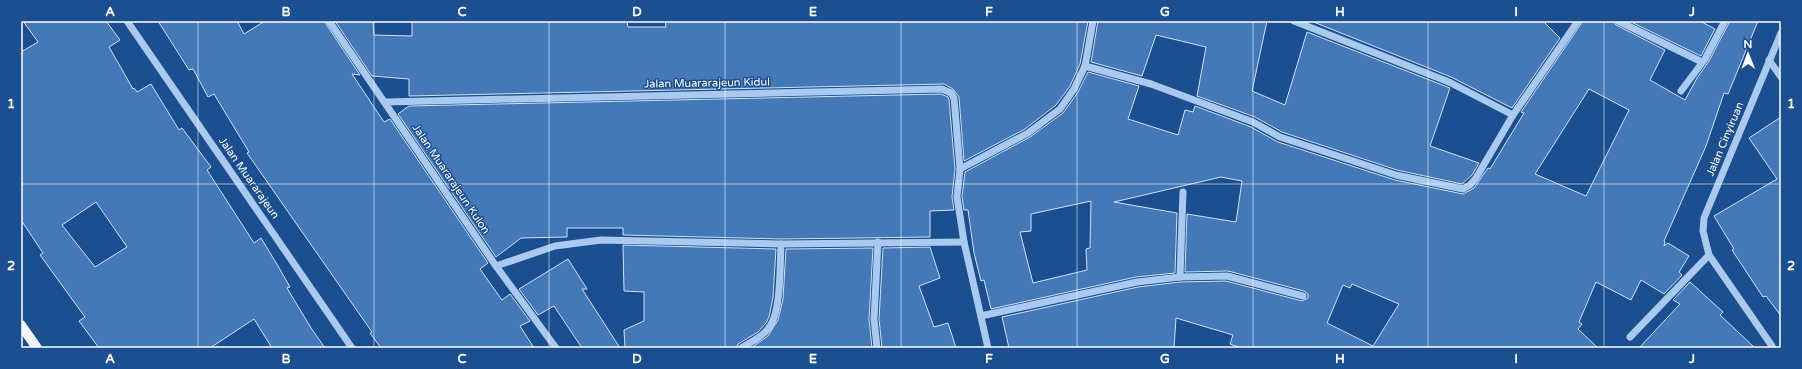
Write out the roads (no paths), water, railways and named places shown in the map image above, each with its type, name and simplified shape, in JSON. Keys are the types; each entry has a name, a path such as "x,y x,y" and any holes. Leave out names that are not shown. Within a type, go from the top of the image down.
{"main road":[{"path":"21,325 37,348"}],"street":[{"name":"Jalan Muararajeun","path":"127,21 352,348"},
{"name":"Jalan Muararajeun Kulon","path":"329,21 386,102 496,266 556,348"},
{"path":"960,169 1028,133 1060,109 1074,89 1085,66 1093,21"},
{"path":"1294,21 1449,82 1513,115"},
{"path":"1085,66 1151,84 1253,122 1280,137 1396,175 1463,189 1470,185 1476,178 1513,115 1576,23 1568,21"},
{"path":"1618,21 1702,62"},
{"path":"1681,91 1702,62 1725,21"},
{"name":"Jalan Cinyiruan","path":"1709,255 1703,231 1704,218 1781,33"},
{"path":"1769,60 1781,77"},
{"name":"Jalan Muararajeun Kidul","path":"386,102 942,89 951,93 954,98 960,169 957,198 964,242 988,348"},
{"path":"1180,277 1183,192"},
{"path":"496,266 555,246 601,240 781,244 964,242"},
{"path":"877,348 874,319 878,242"},
{"path":"741,348 764,333 776,315 781,244"},
{"path":"1630,337 1709,255 1772,346"},
{"path":"981,316 1137,282 1180,277 1227,276 1303,296"}]}
